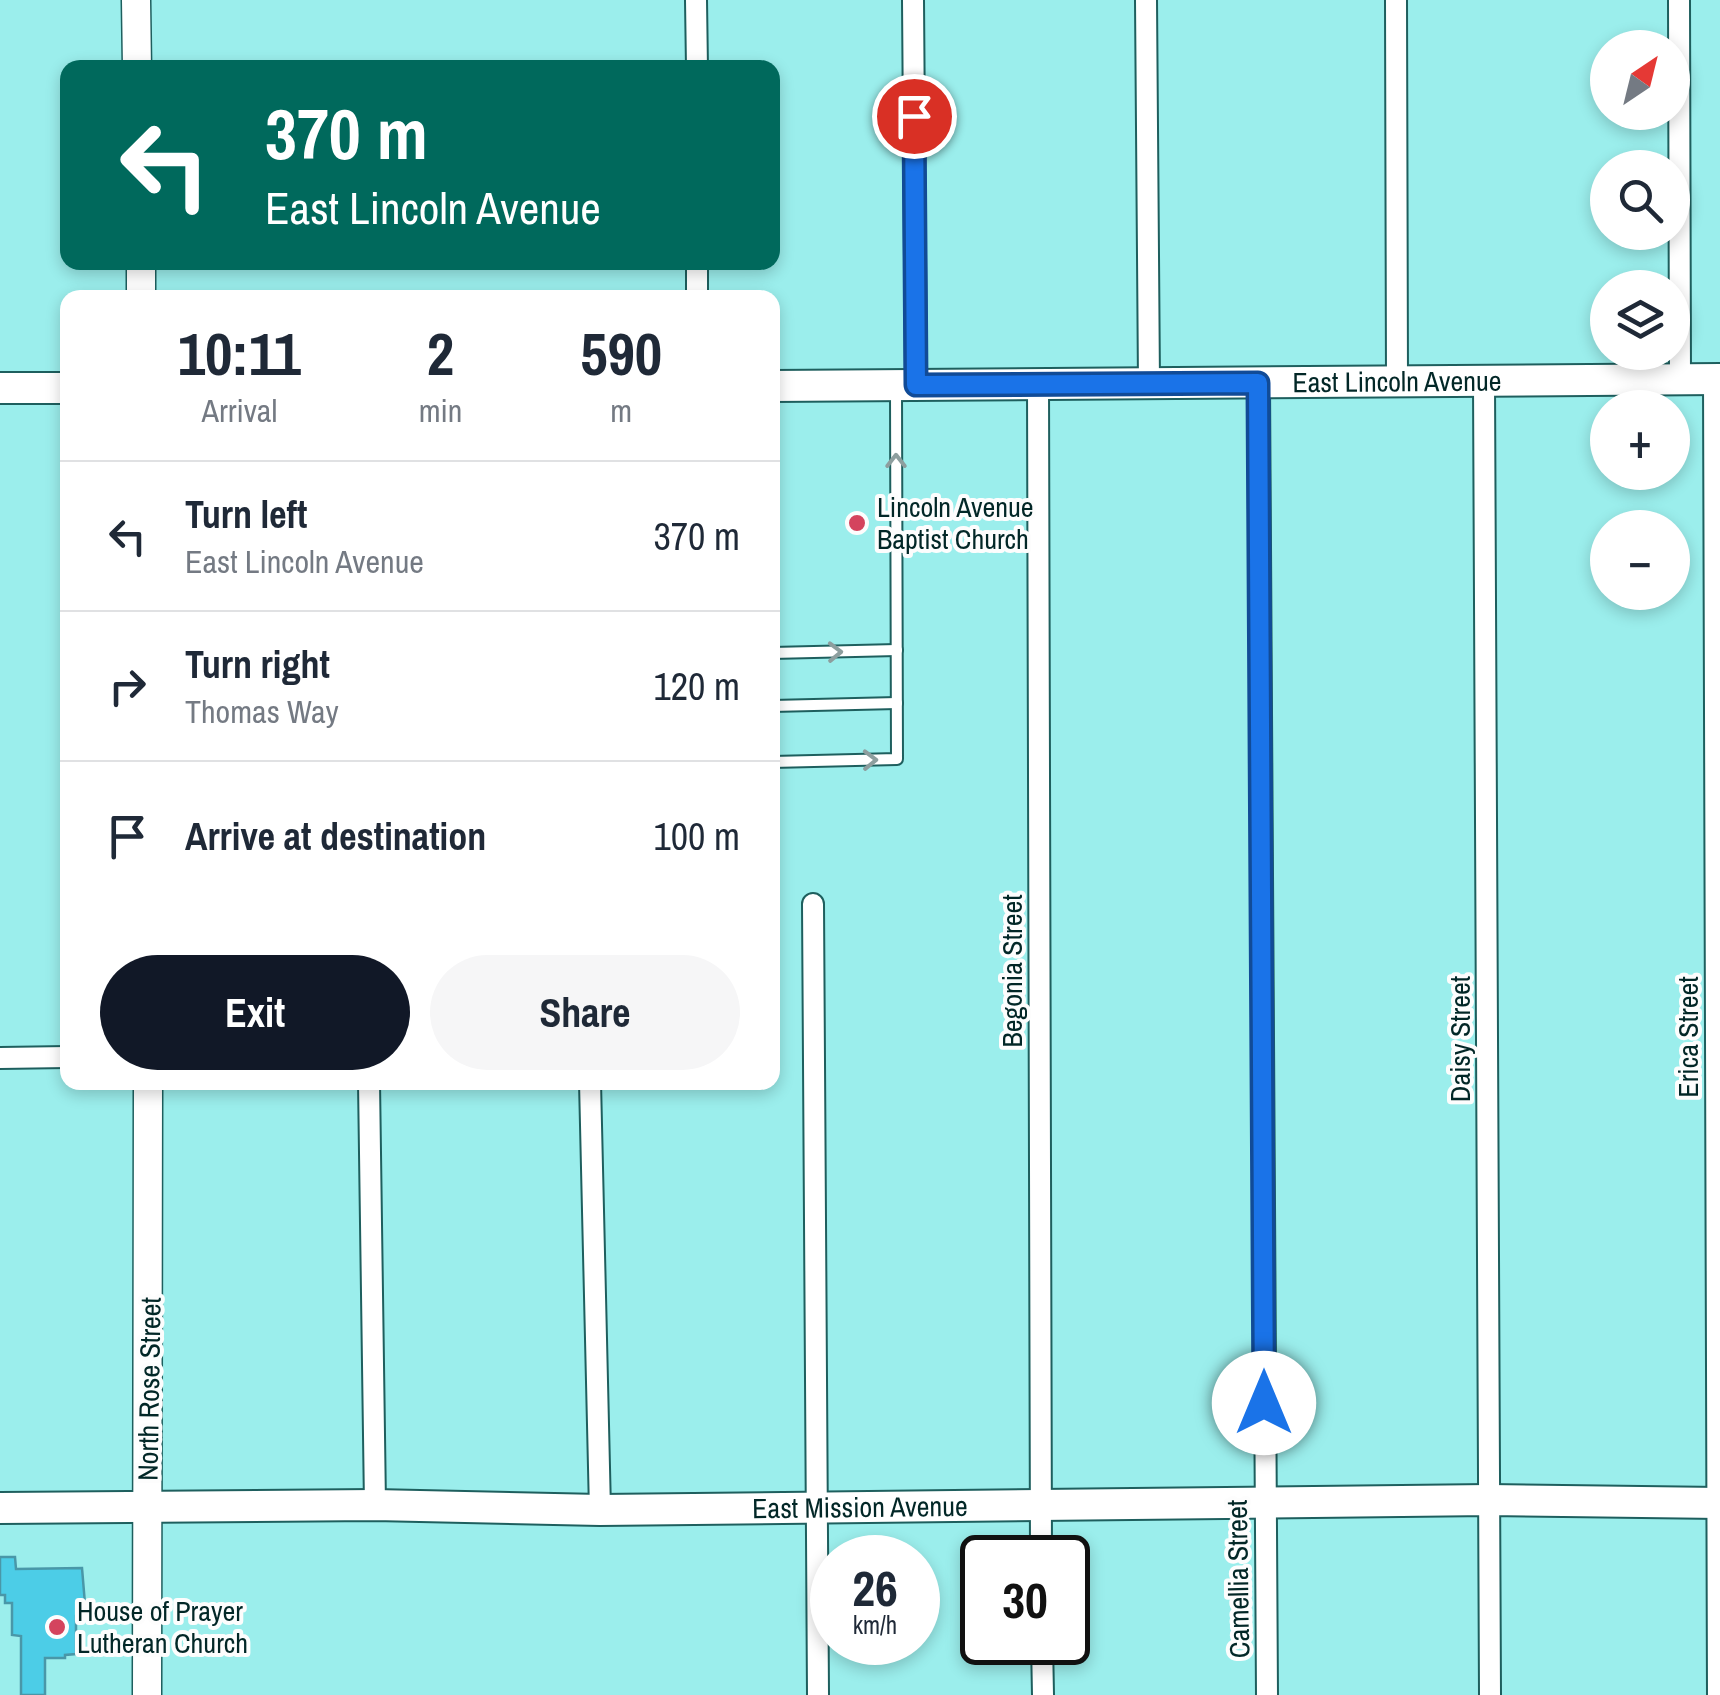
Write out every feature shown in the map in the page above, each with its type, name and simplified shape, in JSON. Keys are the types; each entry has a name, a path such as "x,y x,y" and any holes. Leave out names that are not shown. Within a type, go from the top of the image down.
{"main road":[{"name":"East Lincoln Avenue","path":"780,386 1717,379"},
{"path":"0,388 60,388"},
{"name":"East Mission Avenue","path":"0,1508 375,1505 600,1510 1489,1500 1718,1504"}],"street":[{"path":"136,0 137,60"},
{"path":"696,0 696,60"},
{"path":"906,385 914,0"},
{"path":"1146,0 1149,383"},
{"path":"1396,0 1397,381"},
{"path":"1680,0 1680,380"},
{"name":"Erica Street","path":"1717,379 1718,1695"},
{"name":"Daisy Street","path":"1484,382 1490,1695"},
{"name":"Camellia Street","path":"1258,383 1267,1695"},
{"name":"Begonia Street","path":"1038,384 1041,1535"},
{"path":"813,904 818,1695"},
{"path":"0,1058 60,1058"},
{"name":"North Rose Street","path":"147,1695 148,1090"},
{"path":"370,1090 375,1505"},
{"path":"590,1090 600,1510"},
{"path":"1042,1665 1042,1695"}],"lane":[{"path":"780,762 897,759 906,385"},
{"path":"780,653 897,650"},
{"path":"780,706 897,703"}],"building":[{"path":"0,1557 15,1557 16,1569 82,1568 86,1616 76,1616 76,1654 45,1658 45,1695 21,1695 21,1636 12,1635 12,1603 5,1603 5,1595 0,1595"}],"place":[{"name":"Lincoln Avenue Baptist Church","path":"857,523"},
{"name":"House of Prayer Lutheran Church","path":"57,1627"}],"route":[{"path":"914,116 916,385 1258,383 1264,1403"}]}
